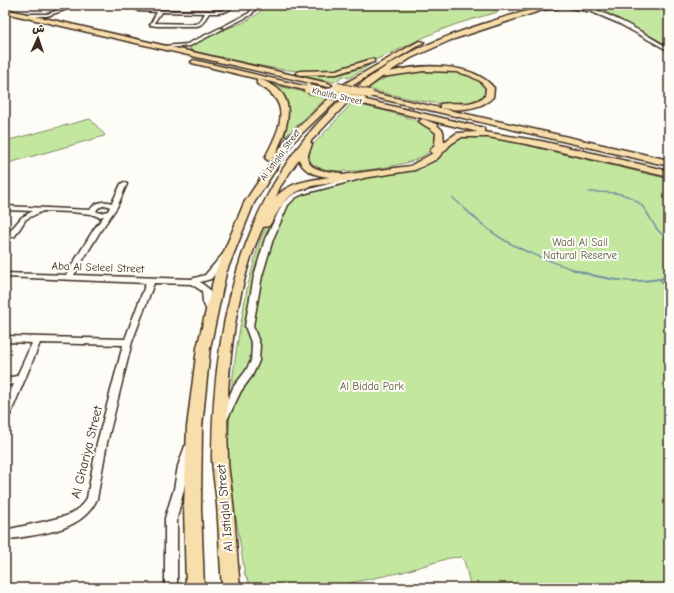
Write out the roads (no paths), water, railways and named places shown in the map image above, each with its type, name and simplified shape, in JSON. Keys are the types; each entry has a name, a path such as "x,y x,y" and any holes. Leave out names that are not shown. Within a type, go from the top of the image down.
{"main road":[{"path":"508,11 530,5"},
{"name":"Al Istiqlal Street","path":"231,588 220,458 220,428 226,346 236,288 249,244 260,216 280,178 297,152 334,110 362,86 395,64 443,40 494,22 555,5"},
{"name":"Khalifa Street","path":"5,11 328,85 368,98 541,144 669,174"},
{"name":"Al Istiqlal Street","path":"195,588 192,543 193,435 198,384 210,309 225,257 246,207 263,178 294,134 331,98 369,69 427,39"},
{"path":"235,63 293,72 331,72 358,66 396,50 412,46"},
{"name":"Khalifa Street","path":"181,59 308,89 368,98 669,164"},
{"path":"223,69 270,87 276,91 284,106 285,113 281,130 266,164 263,178"},
{"path":"362,86 392,73 418,69 442,69 461,72 480,78 488,85 490,92 489,97 482,102 458,107 368,98"},
{"path":"316,129 304,152 303,160 306,165 314,170 332,175 377,170 410,164 428,155 439,144 440,133 433,126 368,98"},
{"path":"249,244 258,235 278,201 288,190 305,184 371,175 420,165 439,153 450,140 465,134 488,134 541,144"}],"street":[{"path":"24,15 53,16 77,5"},
{"path":"106,5 118,5"},
{"path":"142,5 139,9 140,11 160,12 226,12 232,5"},
{"path":"164,47 188,45 250,14 257,5"},
{"path":"222,28 232,29 256,13 261,5"},
{"name":"Al Istiqlal Street","path":"537,10 571,5"},
{"path":"577,5 582,8"},
{"path":"566,6 602,13 669,50"},
{"path":"160,12 151,24 197,25 201,23 208,12"},
{"path":"53,16 60,23"},
{"path":"188,45 186,50 189,53"},
{"name":"Al Istiqlal Street","path":"220,428 237,389 249,374 255,361 256,345 249,326 258,276 269,239 285,204 293,197 305,191 371,175"},
{"path":"69,277 98,229 114,209 124,184"},
{"path":"98,229 98,222 93,213 93,208 120,191"},
{"path":"5,204 84,206 109,203 114,206"},
{"path":"5,208 44,209 93,213 99,215 110,213"},
{"path":"18,208 24,213 24,218"},
{"path":"5,237 12,234 24,218 44,209"},
{"name":"Aba Al Seleel Street","path":"5,275 191,282 208,277 225,257"},
{"name":"Al Ghariya Street","path":"5,535 66,521 82,513 92,499 102,443 128,342 150,280"},
{"path":"191,282 198,284 206,290 207,302 210,309"},
{"path":"5,339 37,341 128,342"},
{"path":"5,413 37,341"},
{"path":"5,382 21,379"},
{"name":"Al Istiqlal Street","path":"171,588 172,518 184,462 193,435"}],"waterway":[{"path":"589,192 605,192 628,196 641,204 658,230 669,239"},
{"path":"453,198 485,227 514,246 574,270"},
{"path":"572,269 596,276 632,281 644,281 669,277"},
{"path":"660,279 669,294"}],"park label":[{"name":"Wadi Al Sail Natural Reserve","path":"580,248"},
{"name":"Al Bidda Park","path":"372,386"}]}
